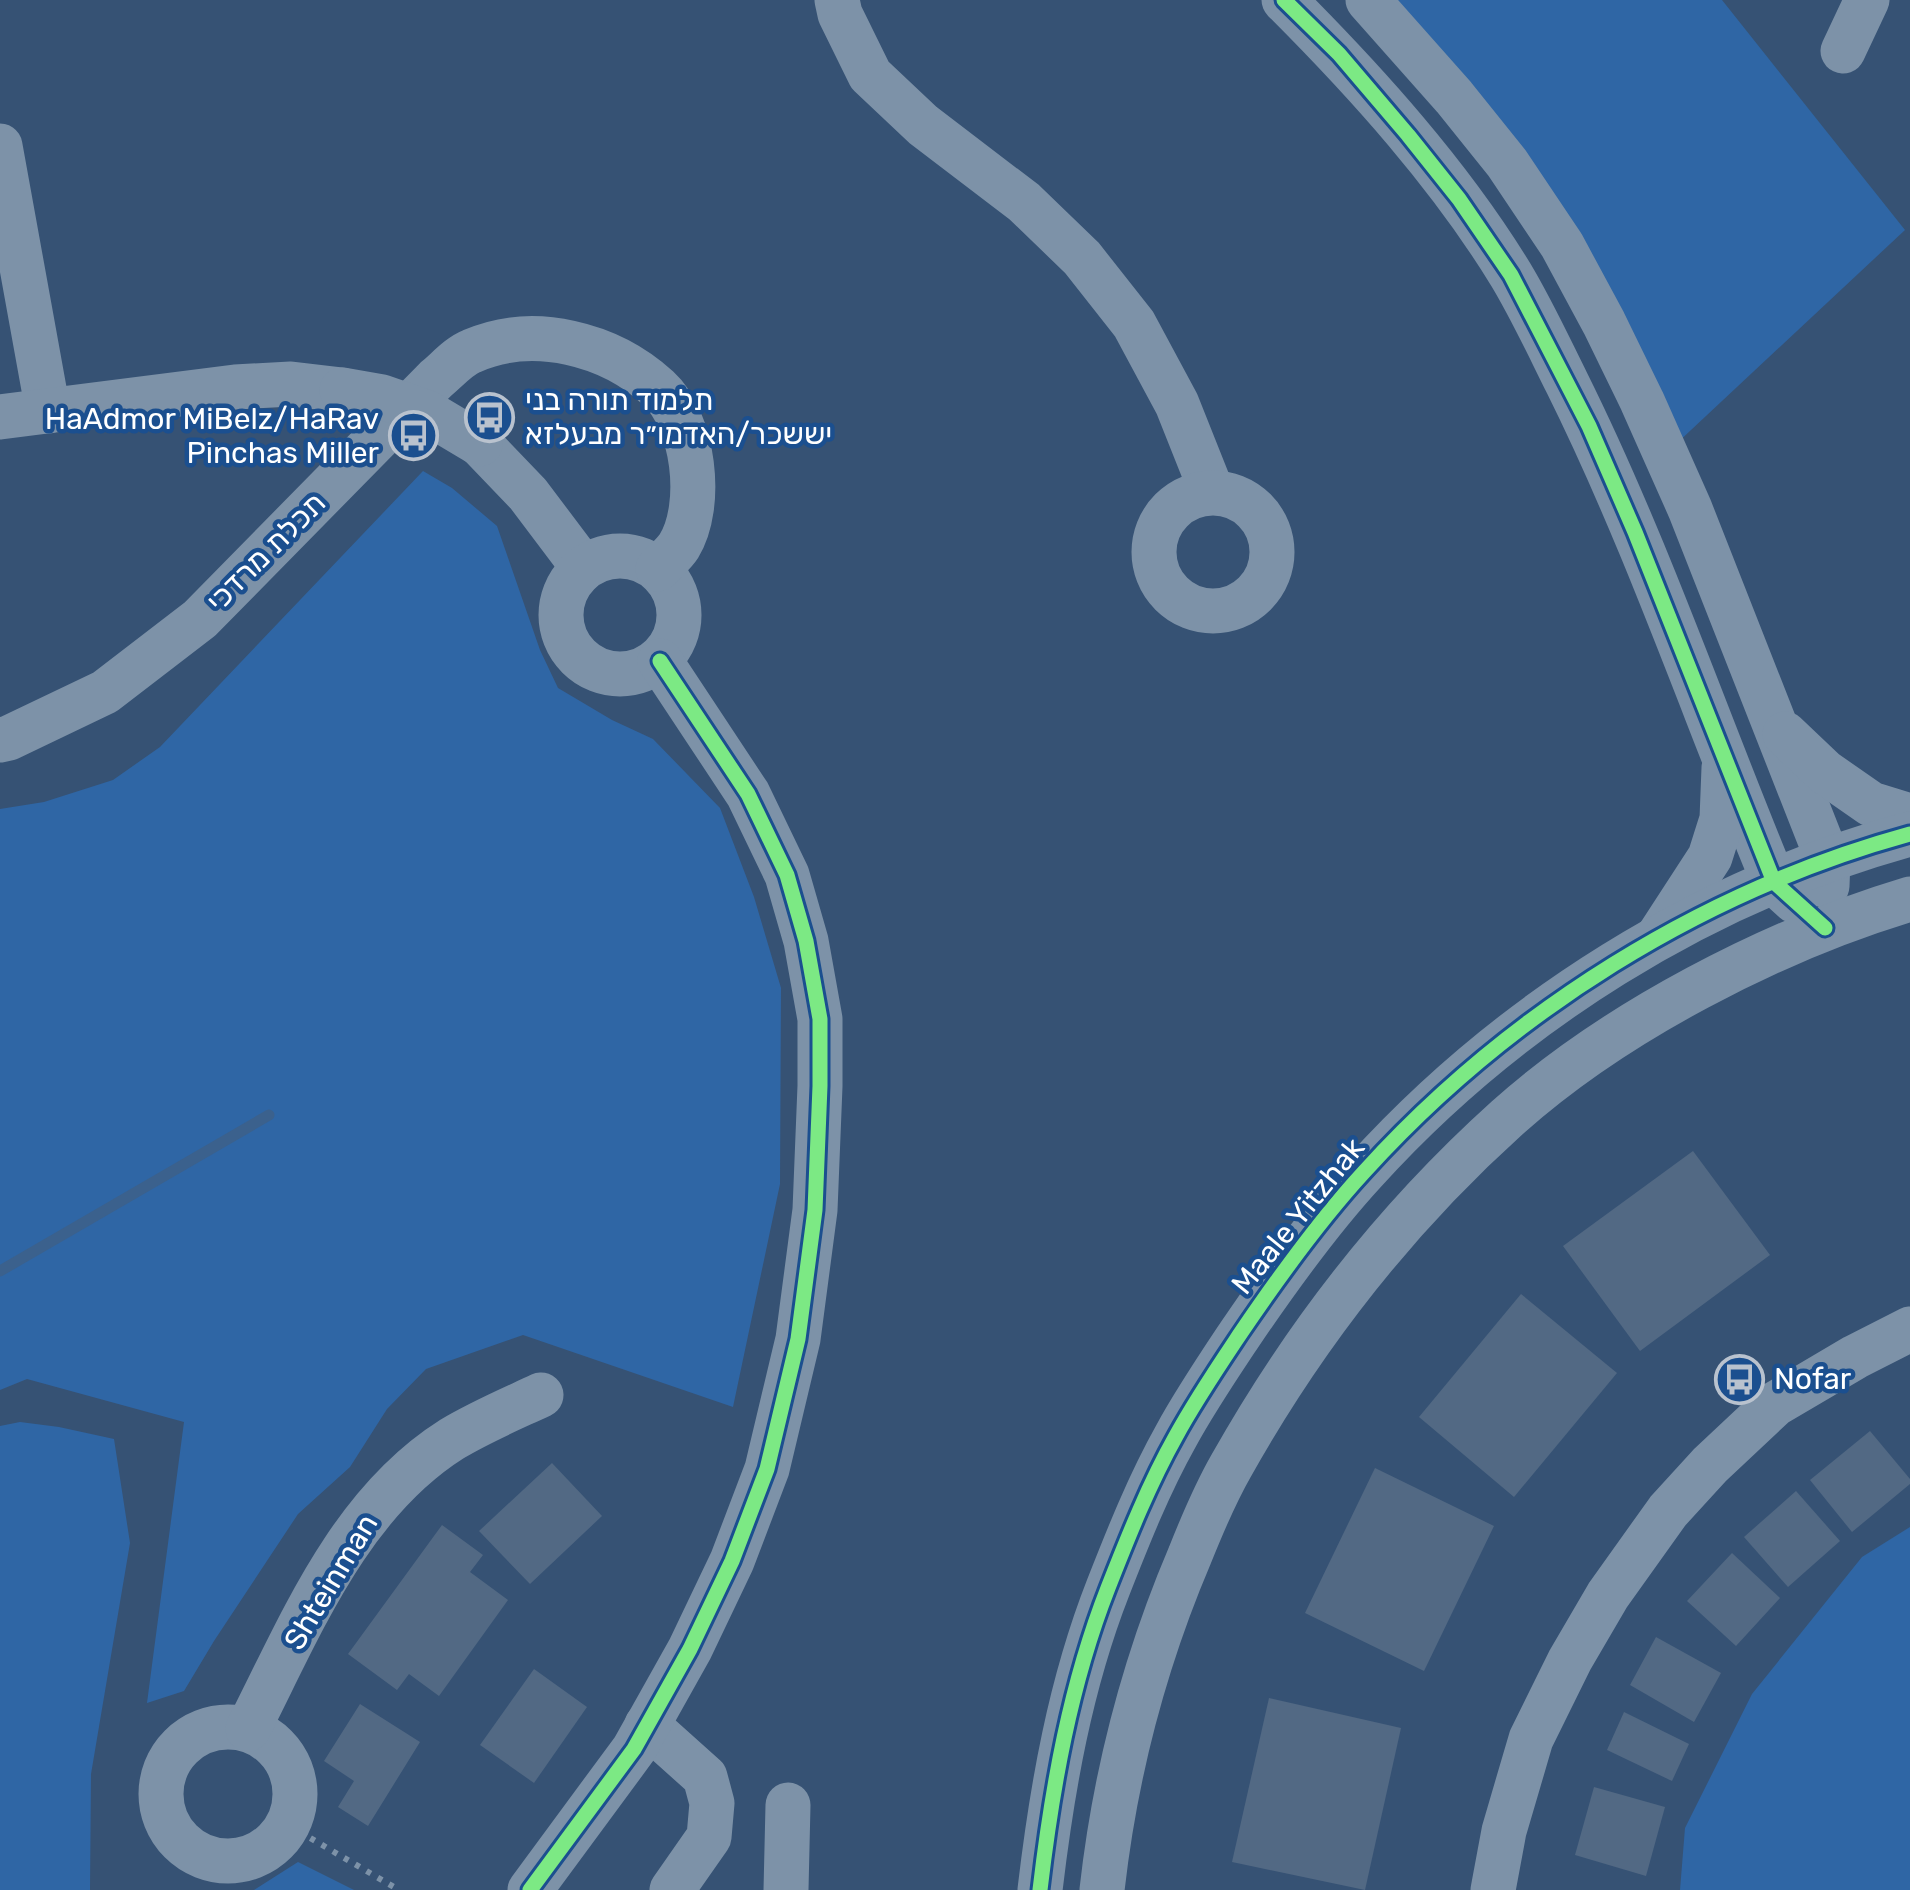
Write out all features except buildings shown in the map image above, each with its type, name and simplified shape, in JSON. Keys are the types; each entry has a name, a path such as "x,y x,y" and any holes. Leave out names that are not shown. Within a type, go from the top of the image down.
{"street":[{"path":"837,0 870,75 923,124 1024,202 1082,258 1134,324 1177,404 1212,492"},
{"path":"1284,0 1338,54 1408,135 1459,199 1511,275 1588,426 1635,532 1774,882 1825,928"},
{"path":"1368,0 1454,97 1507,164 1562,244 1642,401 1690,509 1828,860 1825,928"},
{"path":"1843,51 1868,0"},
{"path":"0,146 6,216 48,411"},
{"name":"תכלת מרדכי","path":"0,740 106,692 200,619 436,379 470,352 510,340 560,339 623,361 661,390 680,422 692,460 694,505 679,546 658,569"},
{"path":"0,417 292,384 382,398 428,414 480,444 528,494 583,568"},
{"path":"620,555 640,559 658,569 672,585 679,603 679,624 673,644 660,660 635,674 615,675 594,670 578,658 560,623 562,602 570,583 583,568 602,558 620,555"},
{"path":"530,1890 634,1749 732,1562 767,1469 798,1339 814,1210 820,1019 806,941 787,875 748,794 660,660"},
{"path":"1772,722 1825,772 1871,804 1910,816"},
{"path":"1657,939 1710,857 1722,818 1724,760"},
{"name":"Maale Yitzhak","path":"1040,1890 1062,1744 1107,1591 1175,1437 1308,1238 1364,1172 1469,1068 1529,1020 1590,979 1657,939 1774,882 1910,834"},
{"path":"1102,1890 1123,1757 1165,1613 1230,1467 1358,1276 1452,1171 1510,1116 1566,1071 1687,994 1825,928 1910,899"},
{"path":"1493,1890 1504,1832 1530,1739 1598,1611 1668,1510 1775,1404 1910,1329"},
{"name":"Shteinman","path":"248,1730 348,1542 380,1501 451,1440 542,1396"},
{"path":"647,1725 706,1777 712,1803 709,1836 672,1890"},
{"path":"224,1727 248,1730 269,1740 285,1758 294,1780 295,1803 288,1825 272,1846 251,1858 228,1861 206,1857 188,1870 164,1812 161,1789 168,1766 182,1745 202,1732 224,1727"},
{"path":"786,1890 788,1805"}],"path":[{"path":"288,1825 399,1890"}],"shaded area":[{"path":"1371,0 1722,0 1905,230 1675,445"},
{"path":"423,471 452,488 497,526 540,650 558,688 653,739 720,808 754,897 781,988 780,1184 733,1407 523,1335 426,1369 387,1409 350,1467 298,1514 184,1691 147,1703 184,1422 27,1379 0,1390 0,809 44,802 113,780 160,747"},
{"path":"20,1422 114,1439 130,1543 91,1774 90,1890 0,1890 0,1426"},
{"path":"1910,1527 1910,1890 1680,1890 1685,1828 1752,1694 1862,1557"},
{"path":"298,1862 354,1890 254,1890"}],"waterway":[{"path":"0,1271 269,1115"}],"cycle path":[{"path":"1284,0 1339,54 1408,135 1459,199 1511,275 1589,426 1635,532 1774,882 1825,928"},
{"path":"530,1890 634,1749 690,1649 732,1561 767,1469 798,1339 815,1210 820,1019 806,941 787,875 748,794 660,661"},
{"path":"1040,1890 1050,1813 1073,1699 1095,1625 1139,1511 1166,1454 1207,1384 1269,1292 1331,1211 1421,1114 1481,1060 1613,964 1757,888 1910,834"}],"place":[{"name":"תלמוד תורה בני יששכר/האדמו״ר מבעלזא","path":"490,417"},
{"name":"HaAdmor MiBelz/HaRav Pinchas Miller","path":"414,436"},
{"name":"Nofar","path":"1739,1379"}]}
